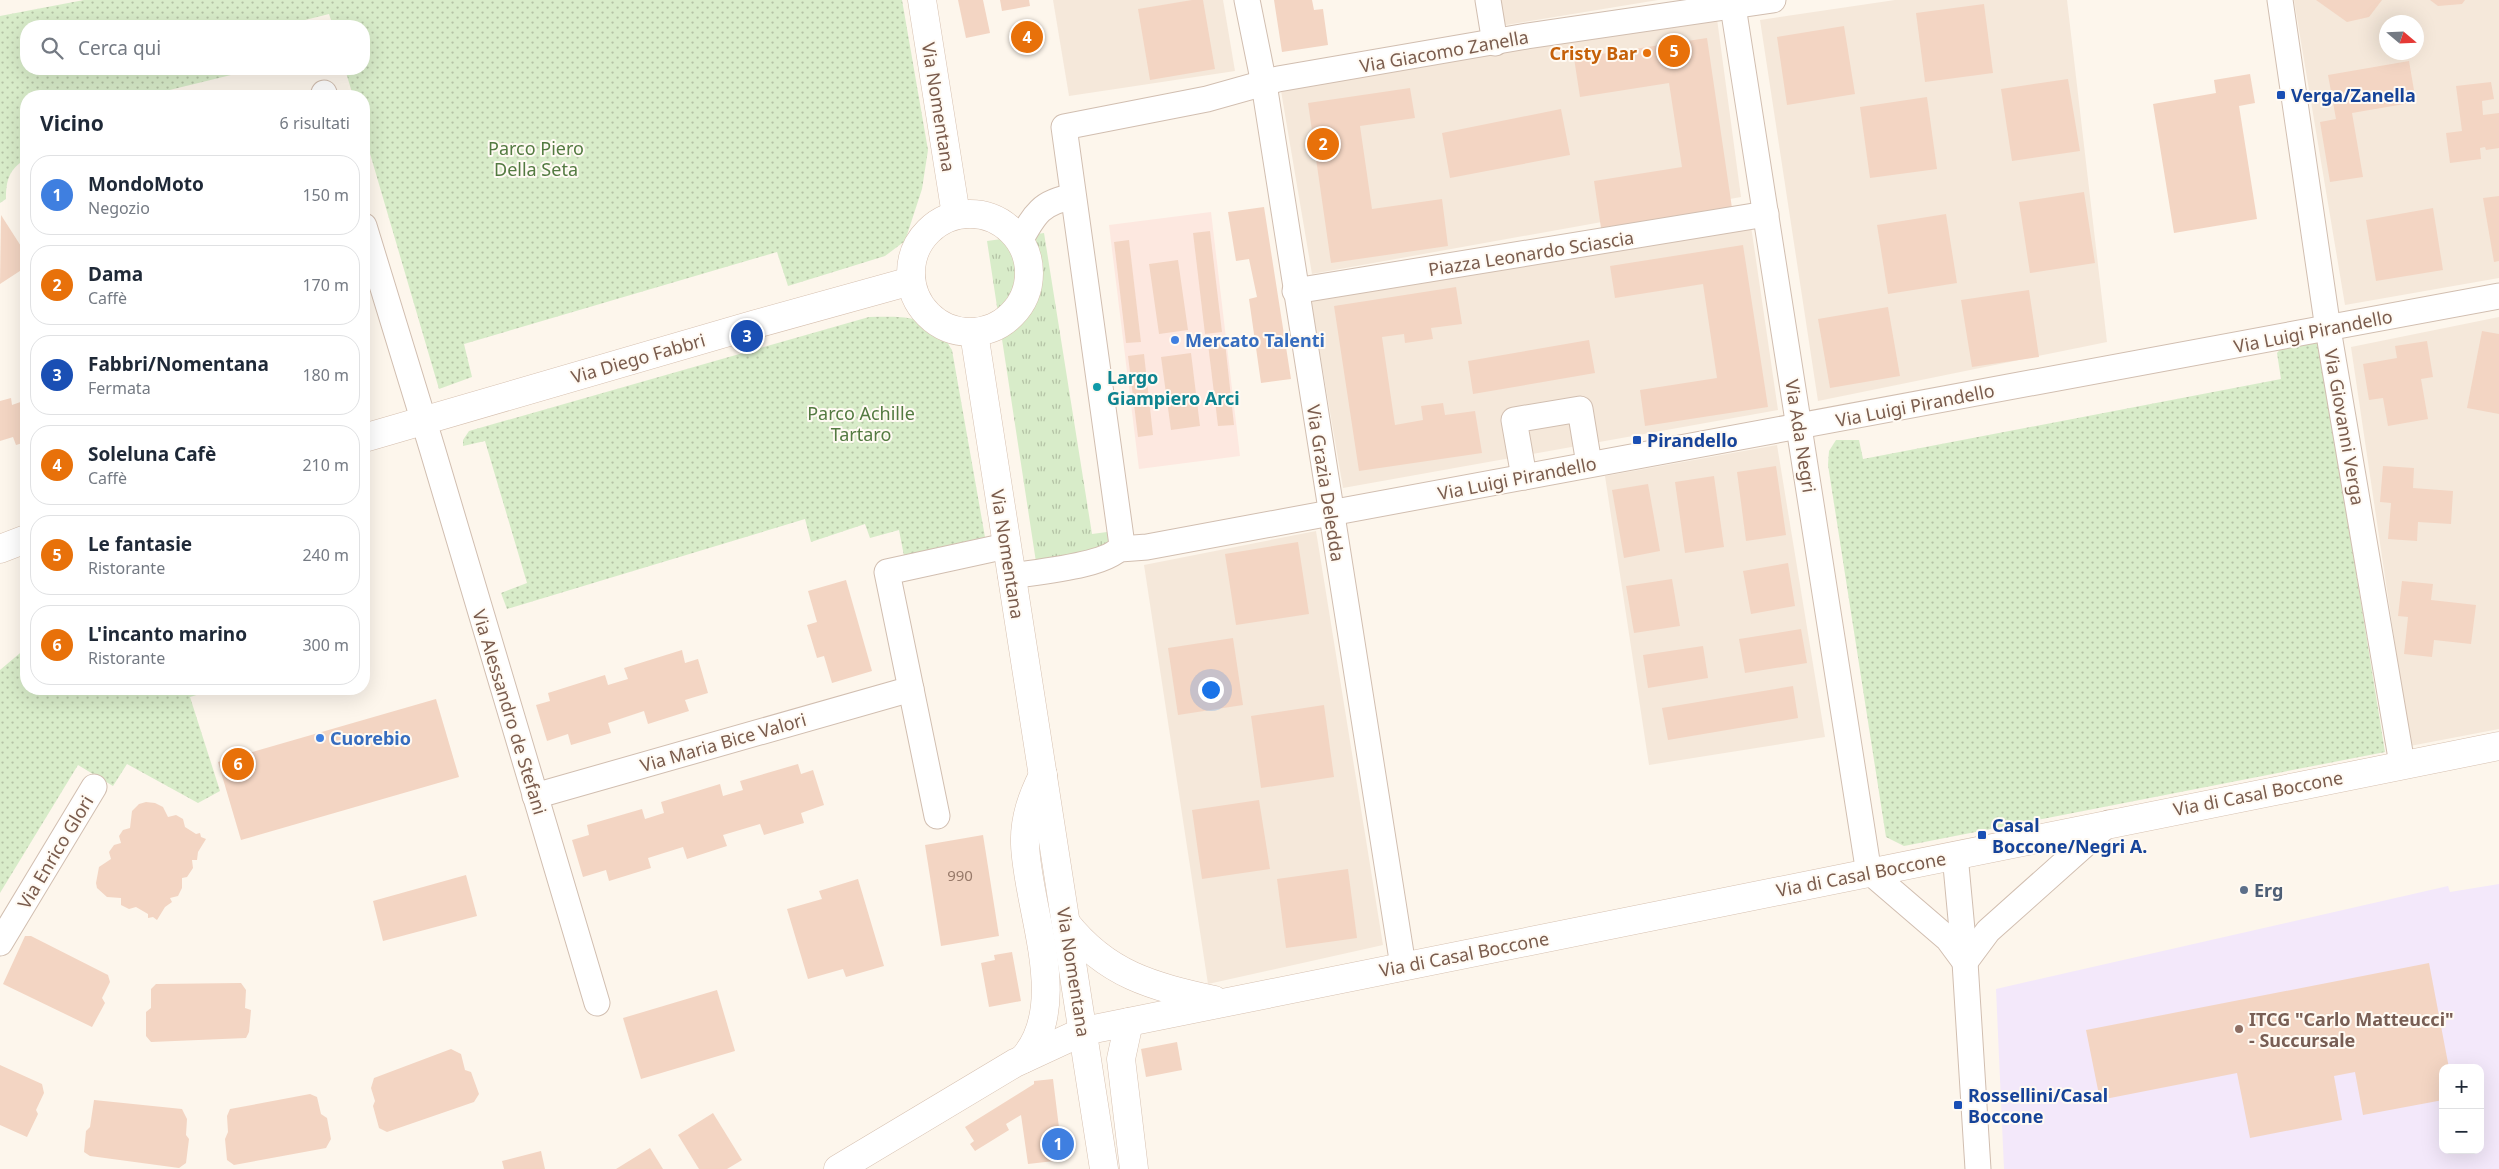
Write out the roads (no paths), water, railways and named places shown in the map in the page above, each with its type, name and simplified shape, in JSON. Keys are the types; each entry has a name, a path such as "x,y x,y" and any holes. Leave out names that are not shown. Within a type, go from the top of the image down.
{"street":[{"name":"Via Nomentana","path":"922,0 956,215"},
{"name":"Via Grazia Deledda","path":"1247,0 1264,84 1295,291 1403,966"},
{"path":"1488,0 1495,42"},
{"name":"Via Giacomo Zanella","path":"1264,84 1278,79 1495,42 1732,4 1773,0"},
{"name":"Via Giovanni Verga","path":"2280,0 2328,329 2402,764"},
{"name":"Via Ada Negri","path":"1732,4 1870,872"},
{"path":"1011,576 1108,557 1120,549 1122,534 1116,505 1064,127 1208,99 1264,84"},
{"path":"1020,241 1031,221 1042,208 1057,199 1073,197"},
{"path":"972,214 986,216 1011,230 1020,241 1026,254 1029,282 1025,296 1008,319 996,327 974,333 954,331 929,316 920,305 911,282 912,264 922,238 932,228 956,215 972,214"},
{"name":"Piazza Leonardo Sciascia","path":"1295,291 1766,214"},
{"path":"370,246 423,420"},
{"name":"Via Diego Fabbri","path":"370,436 756,324 911,282"},
{"name":"Via Luigi Pirandello","path":"1120,549 1147,547 2499,296"},
{"name":"Via Nomentana","path":"974,333 1104,1169"},
{"path":"1524,477 1514,420 1580,409 1589,464"},
{"name":"Via Alessandro de Stefani","path":"423,420 597,1003"},
{"path":"0,549 20,541"},
{"path":"937,816 887,572 1006,546"},
{"name":"Via Maria Bice Valori","path":"535,796 911,689"},
{"name":"Via di Casal Boccone","path":"838,1169 1024,1059 1084,1031 1955,856 2109,823 2499,746"},
{"name":"Via Nomentana","path":"1024,1059 1034,1046 1041,1032 1046,1002 1044,970 1025,844 1028,812 1043,775"},
{"name":"Via Enrico Glori","path":"0,943 94,787"},
{"path":"1965,962 1988,931 2109,823"},
{"path":"1955,856 1965,962 1978,1169"},
{"path":"1870,872 1948,939 1965,962"},
{"name":"Via di Casal Boccone","path":"1066,923 1091,950 1130,976 1166,989 1223,1002"},
{"path":"1129,1022 1121,1059 1134,1169"}],"place":[{"name":"Soleluna Cafè","path":"1027,37"},
{"name":"Le fantasie","path":"1674,51"},
{"name":"Cristy Bar","path":"1647,53"},
{"name":"Verga/Zanella","path":"2281,95"},
{"name":"Dama","path":"1323,144"},
{"name":"Fabbri/Nomentana","path":"747,336"},
{"name":"Mercato Talenti","path":"1175,340"},
{"name":"Largo Giampiero Arci","path":"1097,387"},
{"name":"Pirandello","path":"1637,440"},
{"name":"Cuorebio","path":"320,738"},
{"name":"L'incanto marino","path":"238,764"},
{"name":"Casal Boccone/Negri A.","path":"1982,835"},
{"name":"Erg","path":"2244,890"},
{"name":"ITCG \"Carlo Matteucci\" - Succursale","path":"2239,1029"},
{"name":"Rossellini/Casal Boccone","path":"1958,1105"},
{"name":"MondoMoto","path":"1058,1144"}],"park label":[{"name":"Parco Piero Della Seta","path":"536,158"},
{"name":"Parco Achille Tartaro","path":"861,423"}]}
